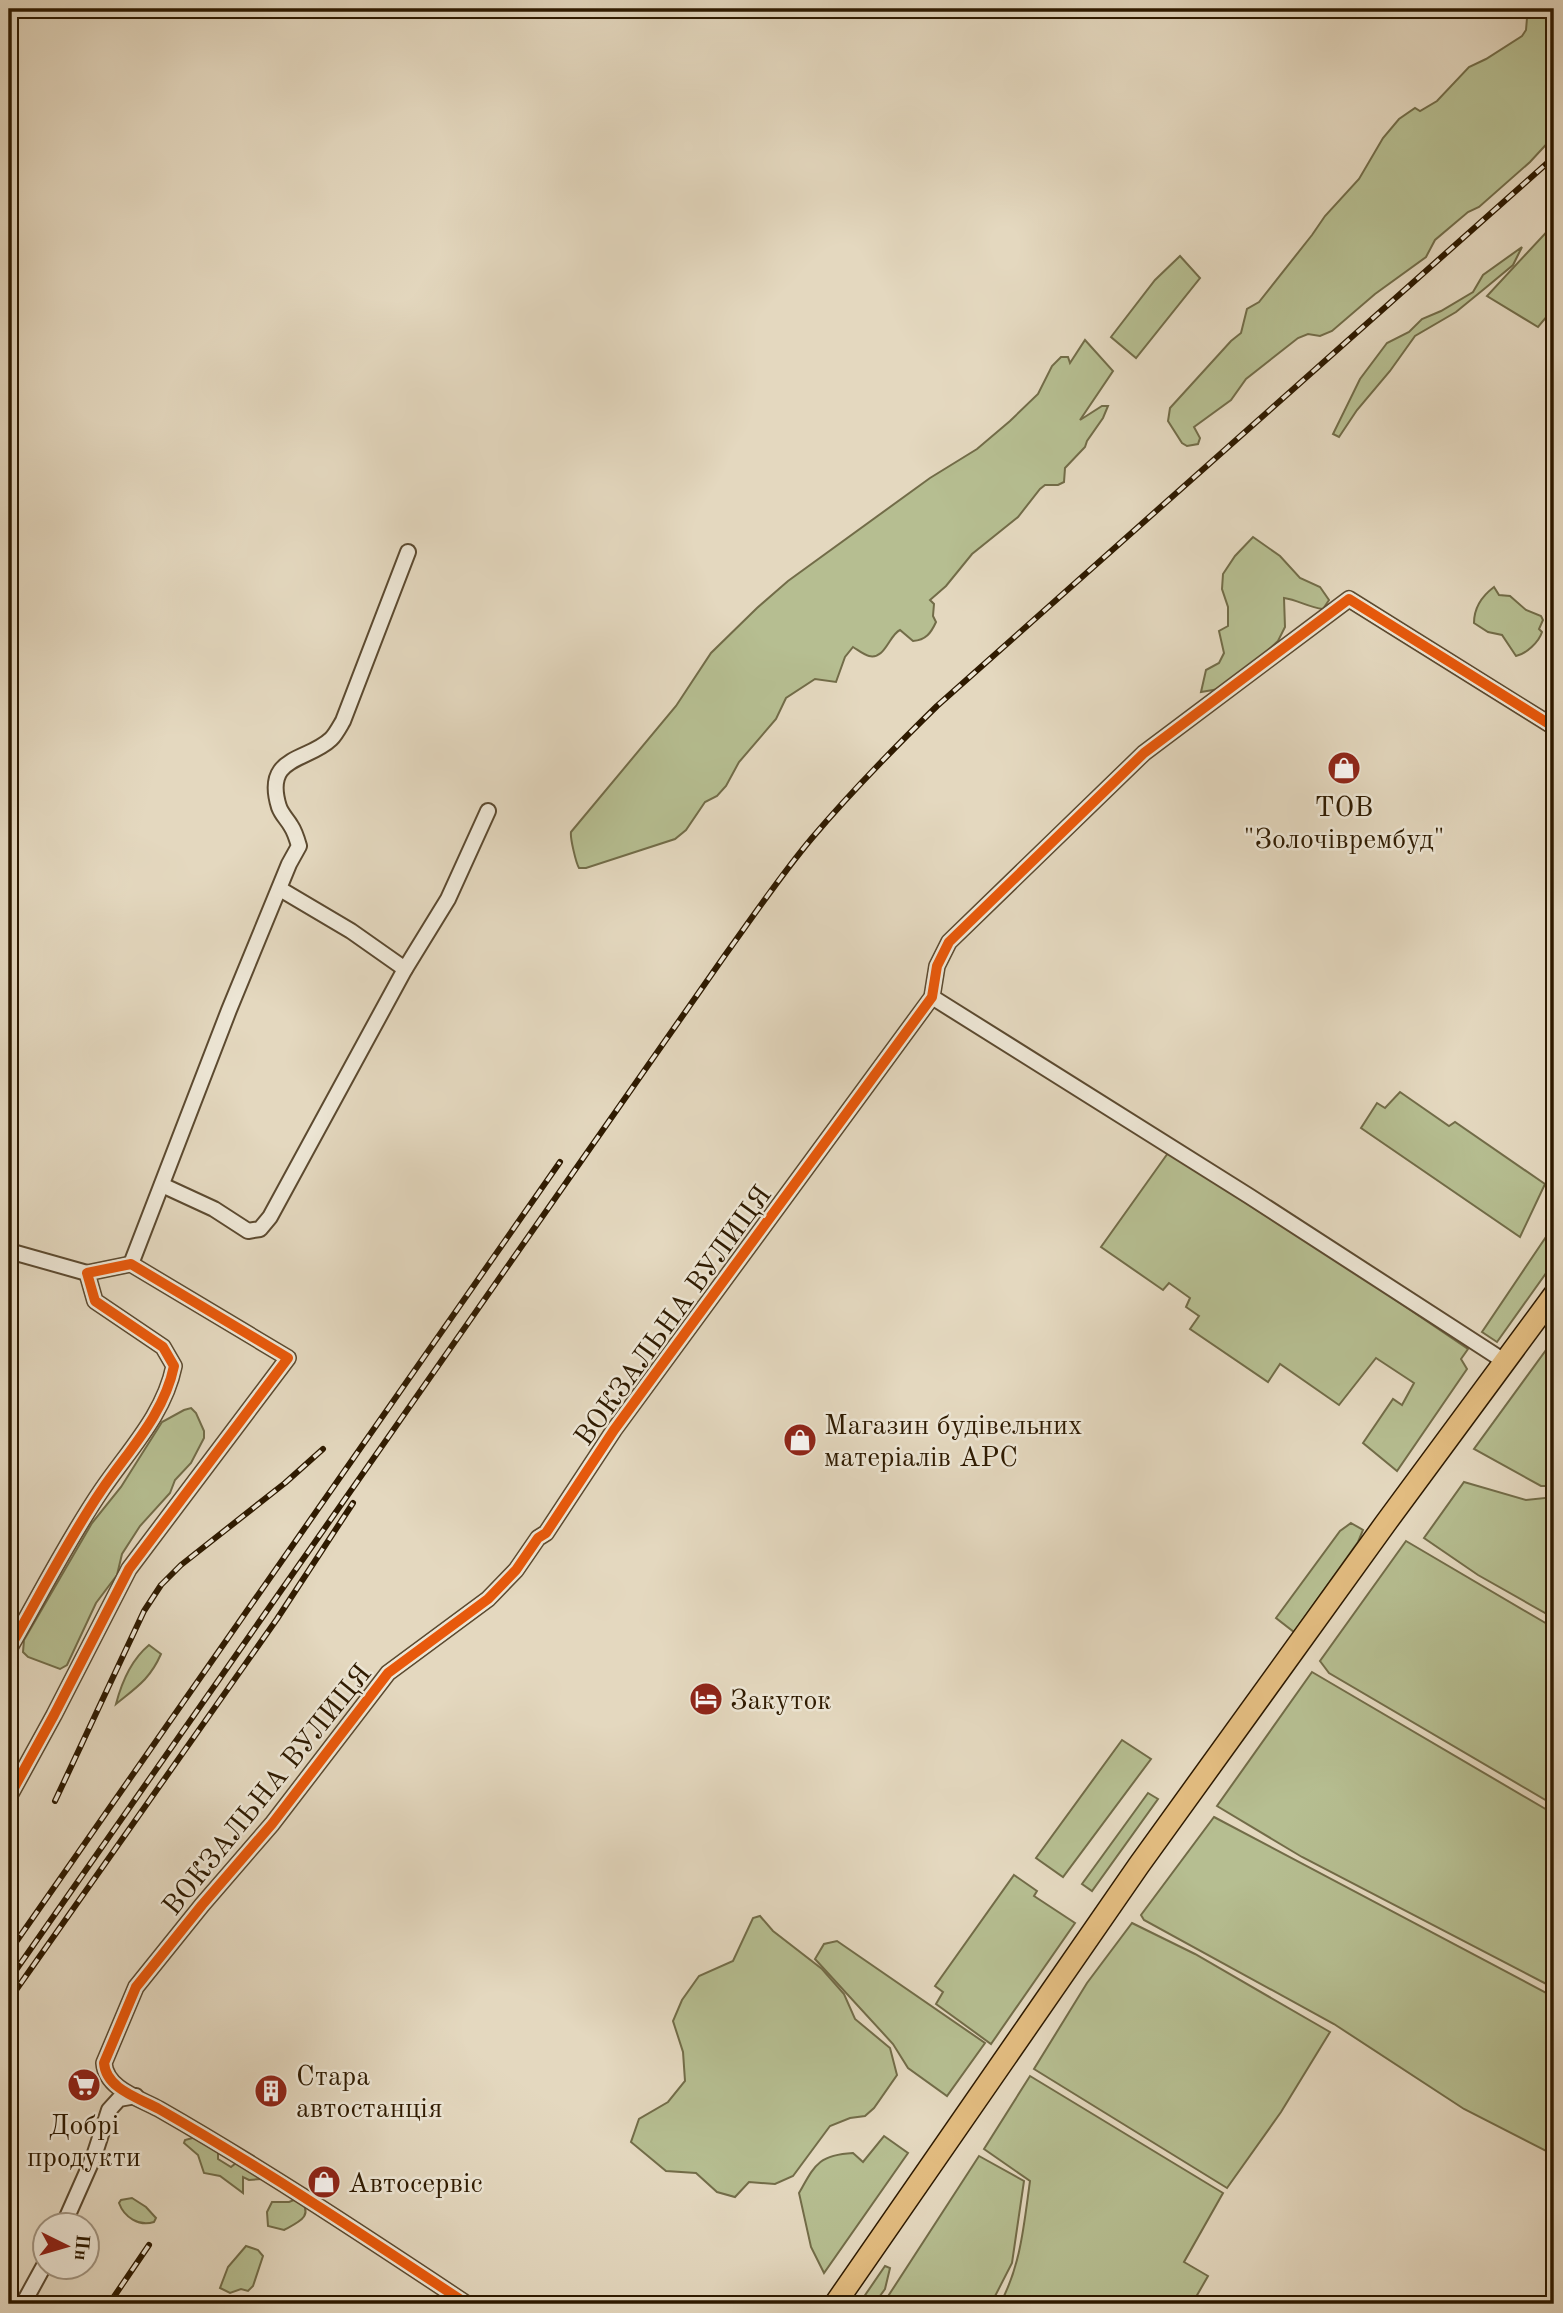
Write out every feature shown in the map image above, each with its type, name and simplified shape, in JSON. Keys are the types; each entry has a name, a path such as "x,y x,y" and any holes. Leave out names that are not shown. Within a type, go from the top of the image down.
{"highway":[{"path":"835,2304 1147,1854 1554,1295"}],"street":[{"path":"131,1264 229,1010 289,864 299,846 292,827 281,811 276,789 279,774 286,764 296,757 331,739 343,721 408,552"},
{"name":"ВОКЗАЛЬНА ВУЛИЦЯ","path":"467,2304 290,2188 109,2079 104,2063 136,1987 272,1824 388,1673 488,1599 516,1570 538,1538 546,1533 614,1430 932,997 937,966 948,942 1144,753 1349,599 1554,727"},
{"path":"162,1185 214,1209 248,1231 260,1229 270,1217 405,969 448,899 488,811"},
{"path":"281,888 351,931 405,969"},
{"path":"932,997 1249,1196 1504,1361"},
{"path":"9,1251 87,1273 131,1264 288,1359 129,1569 9,1797"},
{"path":"9,1649 100,1492 163,1402 174,1366 163,1347 95,1301 87,1273"},
{"path":"70,2212 94,2156 109,2110 119,2099 136,2096"},
{"path":"23,2304 35,2282"}],"green space":[{"path":"1525,9 1554,9 1554,136 1530,162 1479,207 1468,212 1435,240 1426,257 1375,294 1332,331 1320,336 1308,334 1298,338 1246,379 1231,400 1194,427 1200,438 1198,444 1187,446 1182,443 1168,421 1170,408 1241,333 1247,309 1259,302 1325,216 1359,179 1383,138 1399,119 1415,108 1420,111 1437,101 1469,67 1522,36 1526,30"},
{"path":"1554,224 1554,308 1538,327 1487,296"},
{"path":"1522,247 1513,265 1489,285 1456,312 1415,336 1339,437 1333,434 1360,379 1387,343 1409,332 1422,319 1473,292 1483,275"},
{"path":"1180,256 1200,278 1136,358 1111,337 1155,280"},
{"path":"1085,340 1113,371 1080,420 1102,406 1108,406 1103,418 1085,447 1065,468 1064,482 1045,485 1040,489 1018,517 972,554 946,586 930,600 934,604 933,616 936,622 928,635 913,641 900,630 883,651 874,656 853,647 845,657 836,682 815,679 786,698 776,719 739,762 726,786 717,796 705,802 686,830 675,839 579,868 571,832 676,706 711,653 788,581 930,478 977,449 1038,394 1052,366 1061,357 1068,357 1070,363"},
{"path":"1253,537 1280,556 1300,578 1320,587 1329,600 1323,609 1284,598 1285,627 1278,641 1242,674 1219,689 1201,692 1206,670 1219,663 1224,653 1219,631 1228,626 1228,607 1222,589 1223,574"},
{"path":"1494,587 1499,595 1510,596 1543,620 1538,640 1520,655 1516,656 1502,635 1488,632 1474,623 1475,612 1480,603"},
{"path":"1400,1092 1449,1126 1455,1122 1545,1184 1520,1237 1361,1128 1377,1103 1385,1108"},
{"path":"1168,1153 1468,1349 1461,1359 1467,1369 1397,1471 1363,1443 1393,1399 1402,1405 1414,1383 1376,1358 1339,1405 1280,1364 1268,1382 1190,1329 1199,1316 1186,1307 1190,1298 1169,1283 1163,1290 1101,1247"},
{"path":"1554,1225 1554,1262 1497,1342 1482,1332"},
{"path":"1554,1339 1554,1486 1541,1486 1474,1449"},
{"path":"191,1408 204,1431 204,1438 191,1463 175,1480 170,1493 140,1526 122,1554 117,1575 96,1603 67,1665 60,1669 28,1657 23,1652 24,1640 92,1523 121,1487 162,1422"},
{"path":"1464,1482 1526,1500 1554,1497 1554,1618 1478,1575 1424,1538"},
{"path":"1351,1523 1363,1530 1358,1542 1294,1632 1276,1618 1340,1531"},
{"path":"1406,1541 1554,1628 1554,1805 1329,1673 1320,1661"},
{"path":"149,1645 161,1654 157,1663 142,1682 116,1704 128,1672 137,1657"},
{"path":"1312,1672 1554,1814 1554,1988 1302,1857 1217,1806"},
{"path":"1122,1740 1151,1759 1063,1877 1036,1858"},
{"path":"1148,1793 1158,1799 1092,1891 1082,1884"},
{"path":"1214,1817 1554,1997 1554,2145 1550,2153 1464,2109 1334,2024 1144,1920 1141,1915"},
{"path":"1014,1875 1037,1891 1034,1896 1075,1923 991,2044 936,2004 943,1992 935,1986"},
{"path":"760,1916 773,1931 822,1969 844,1994 855,2019 890,2048 897,2075 874,2108 865,2116 850,2118 830,2126 793,2176 775,2184 749,2182 735,2197 717,2192 696,2173 666,2171 631,2142 639,2119 668,2102 685,2081 683,2052 673,2021 682,2000 699,1976 733,1961 753,1918"},
{"path":"1132,1923 1195,1954 1330,2032 1281,2112 1227,2188 1034,2069 1087,1983"},
{"path":"837,1941 985,2043 947,2096 908,2068 893,2044 815,1959 824,1944"},
{"path":"1030,2076 1223,2193 1184,2262 1208,2276 1192,2304 1072,2304 1059,2298 1052,2299 1050,2304 1000,2304 1017,2259 1030,2181 984,2149"},
{"path":"884,2136 908,2153 824,2273 811,2247 799,2193 819,2163 832,2156 853,2153 863,2162"},
{"path":"196,2137 218,2147 218,2159 231,2167 236,2163 262,2179 249,2180 243,2177 243,2193 220,2176 204,2173 198,2155 184,2143 185,2140"},
{"path":"979,2156 1024,2181 1012,2263 991,2304 883,2304"},
{"path":"132,2198 146,2207 156,2218 154,2222 138,2222 124,2213 119,2203"},
{"path":"299,2198 306,2209 300,2221 284,2230 268,2226 267,2212 272,2202 289,2202"},
{"path":"246,2246 258,2250 263,2256 253,2286 248,2291 241,2289 230,2293 220,2288 228,2267"},
{"path":"885,2266 890,2268 885,2289 874,2304 859,2304"}],"railway":[{"path":"9,1980 723,958 812,838 937,706 1554,157"},
{"path":"9,1952 560,1162"},
{"path":"55,1801 144,1611 161,1585 181,1565 285,1483 323,1449"},
{"path":"9,2000 277,1619 353,1503"},
{"path":"109,2304 149,2245"}],"cycle path":[{"path":"467,2304 276,2179 117,2086 106,2072 104,2063 136,1987 272,1824 388,1673 488,1599 516,1570 538,1538 546,1533 614,1430 932,997 937,966 949,942 1144,753 1349,599 1554,727"},
{"path":"9,1649 76,1529 154,1417 169,1384 174,1366 163,1347 95,1301 87,1273 131,1264 288,1358 129,1569 9,1797"}],"place":[{"name":"ТОВ \"Золочіврембуд\"","path":"1344,768"},
{"name":"Магазин будівельних матеріалів APC","path":"800,1440"},
{"name":"Закуток","path":"706,1699"},
{"name":"Добрі продукти","path":"84,2085"},
{"name":"Стара автостанція","path":"271,2091"},
{"name":"Автосервіс","path":"324,2182"}]}
